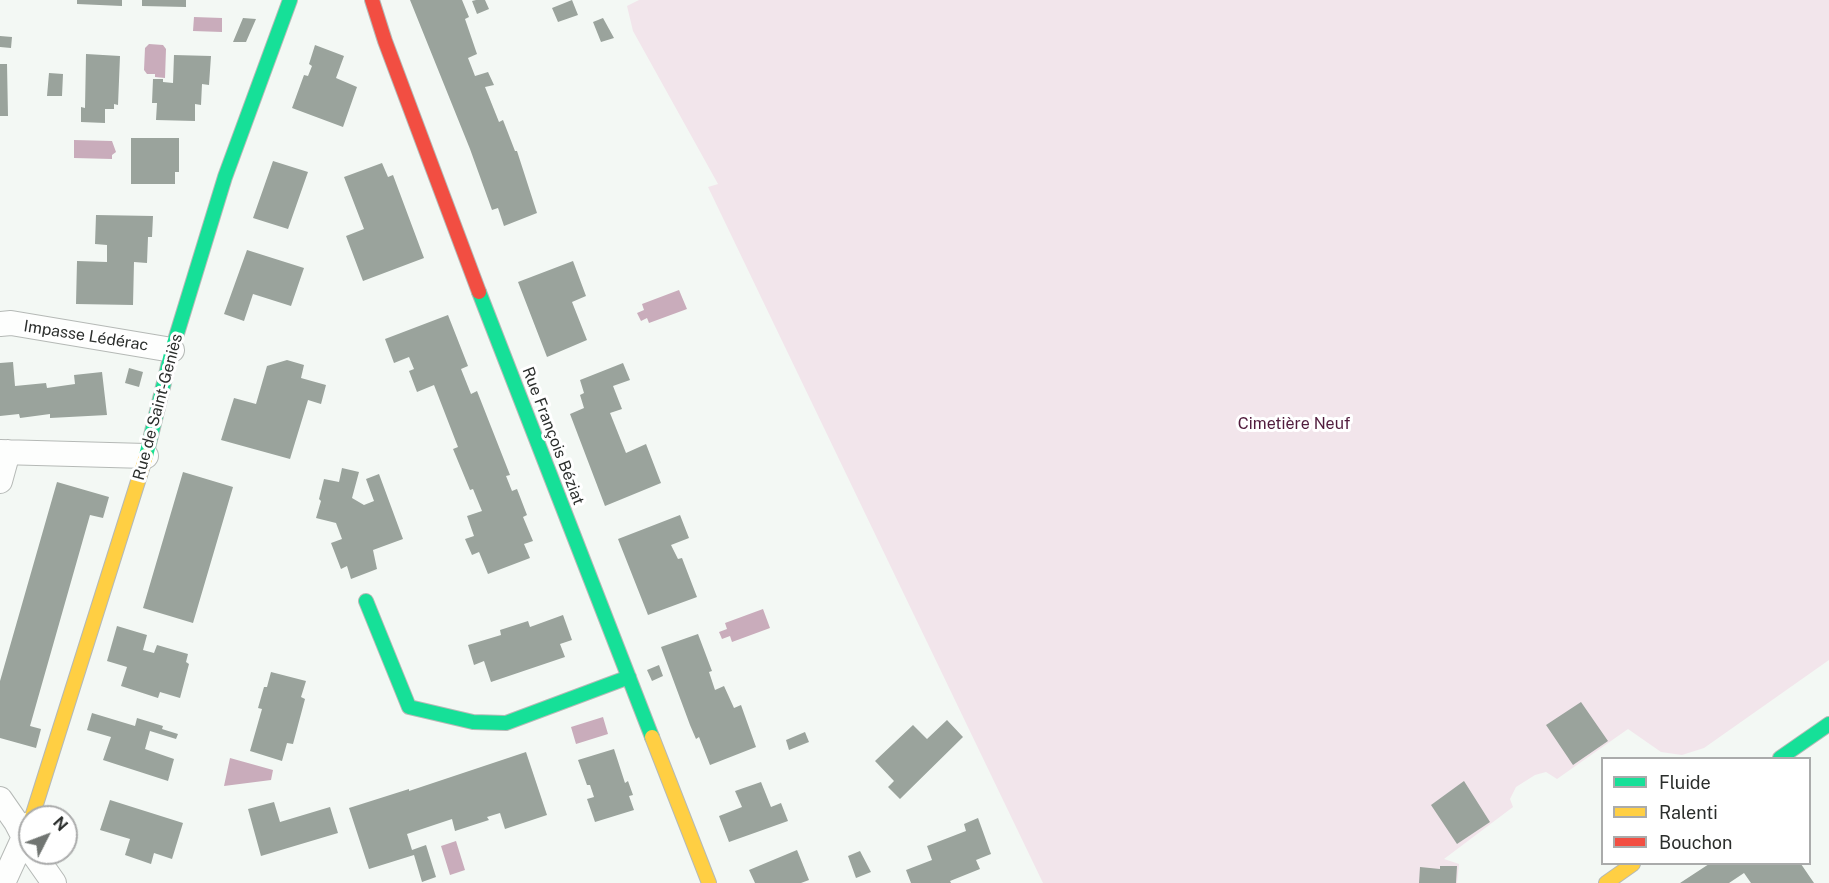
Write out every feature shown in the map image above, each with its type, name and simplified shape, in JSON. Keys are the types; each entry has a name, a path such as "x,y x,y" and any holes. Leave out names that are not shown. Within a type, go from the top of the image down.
{"street":[{"name":"Rue de Saint-Geniès","path":"37,805 146,456 172,350 225,177 290,0"},
{"path":"353,0 385,41"},
{"name":"Rue François Béziat","path":"372,0 385,41 471,270 709,883"},
{"name":"Impasse Lédérac","path":"0,324 172,350"},
{"path":"0,481 4,452 146,456"},
{"path":"366,602 409,707 473,722 507,723 629,676"},
{"path":"1783,757 1829,724"},
{"path":"0,799 18,825"},
{"path":"3,883 18,859"},
{"path":"43,865 54,883"},
{"path":"1606,883 1632,865"}],"green space":[{"name":"Cimetière Neuf","path":"639,0 1829,0 1829,660 1704,748 1682,755 1661,752 1628,729 1557,779 1546,772 1535,775 1516,787 1510,799 1513,807 1444,859 1459,864 1457,883 1043,883 708,187 718,184 633,31 627,6"}],"shaded area":[{"path":"194,17 222,18 222,32 193,31"},
{"path":"149,44 163,45 166,49 165,78 147,74 144,70 145,48"},
{"path":"74,140 112,141 116,152 112,155 112,159 74,158"},
{"path":"679,290 687,309 649,323 647,318 641,321 637,313 644,310 642,304"},
{"path":"763,609 770,628 732,642 730,636 722,639 719,632 727,629 725,623"},
{"path":"603,717 608,734 576,744 571,727"},
{"path":"230,758 273,770 271,780 224,786"},
{"path":"456,841 465,870 450,875 441,846"}],"building":[{"path":"77,0 122,0 122,6 77,4"},
{"path":"142,0 186,0 186,7 142,6"},
{"path":"410,0 462,0 469,17 465,19 477,54 468,58 475,76 488,72 494,85 485,87 499,122 503,120 515,151 517,151 537,213 504,226 498,208 492,210"},
{"path":"485,0 489,9 477,14 472,1"},
{"path":"572,0 578,15 558,22 552,8"},
{"path":"243,18 256,19 246,42 233,42"},
{"path":"603,18 614,38 601,42 593,22"},
{"path":"0,36 12,37 11,48 0,47"},
{"path":"315,45 344,56 336,78 357,87 343,127 292,108 304,75 308,76 312,66 309,64"},
{"path":"86,54 120,56 118,105 114,104 114,109 105,109 105,123 81,122 81,107 85,108"},
{"path":"174,55 211,56 209,85 202,84 201,105 195,104 195,121 156,120 157,103 152,103 153,79 163,79 163,82 173,83"},
{"path":"0,64 7,64 8,116 0,116"},
{"path":"49,73 63,74 62,96 47,96"},
{"path":"131,138 179,138 179,172 175,172 175,184 131,184"},
{"path":"273,161 308,172 288,229 253,218"},
{"path":"382,163 388,177 393,175 424,258 363,281 346,236 364,229 344,177"},
{"path":"96,215 153,216 152,237 148,237 147,263 134,262 133,305 76,304 77,261 107,262 107,245 95,244"},
{"path":"247,250 304,268 291,306 253,294 244,321 224,314"},
{"path":"573,261 586,296 572,302 587,340 547,357 518,282"},
{"path":"448,315 468,366 461,369 471,394 477,391 510,475 506,476 512,491 517,489 527,515 523,517 533,541 524,544 530,558 488,574 479,552 472,555 465,539 474,536 467,516 482,511 473,489 470,490 453,449 458,447 434,385 417,392 409,371 414,369 409,357 394,363 385,339"},
{"path":"287,360 304,365 301,378 326,385 321,404 308,400 290,459 221,440 234,398 256,404 267,366"},
{"path":"13,362 15,386 46,383 47,388 75,384 74,375 102,372 107,415 50,418 50,414 20,418 19,414 0,416 0,363"},
{"path":"623,363 630,380 613,386 622,409 610,413 626,453 646,444 661,483 605,506 570,414 584,408 580,395 584,393 580,380"},
{"path":"129,368 143,372 139,387 125,383"},
{"path":"342,468 359,472 352,498 364,505 374,501 366,479 379,474 403,539 373,550 377,569 351,579 347,566 341,569 331,543 342,539 336,523 316,518 324,479 339,482"},
{"path":"183,472 233,487 193,623 143,608"},
{"path":"57,482 109,497 103,518 90,515 30,726 41,729 36,748 0,738 0,681"},
{"path":"680,515 689,538 671,545 678,559 682,558 697,597 648,615 618,539"},
{"path":"563,615 572,640 560,644 565,657 491,682 484,661 474,665 468,645 501,635 500,630 528,621 530,627"},
{"path":"117,626 147,635 143,650 154,653 157,645 188,654 186,662 189,664 180,698 160,692 158,698 121,686 127,667 107,661"},
{"path":"698,634 712,671 709,672 715,690 724,686 734,708 741,705 756,747 710,765 699,737 696,739 690,725 661,647"},
{"path":"659,665 663,676 652,681 647,670"},
{"path":"271,672 306,681 301,697 305,699 293,744 287,743 282,761 250,751 262,709 258,708"},
{"path":"1581,702 1608,741 1573,765 1546,725"},
{"path":"92,713 135,726 137,718 163,726 162,729 178,734 176,739 150,731 145,749 174,759 168,781 103,760 111,737 87,730"},
{"path":"947,720 963,737 900,799 888,787 894,781 875,761 913,725 927,739"},
{"path":"805,732 809,742 789,750 786,740"},
{"path":"614,749 625,783 628,781 633,795 629,796 634,810 595,822 587,799 594,797 578,760"},
{"path":"526,752 547,815 505,829 500,813 487,817 489,820 455,831 452,819 407,834 412,850 426,845 436,877 422,882 414,855 369,869 349,808 409,789 409,791"},
{"path":"1464,781 1490,822 1457,844 1431,805"},
{"path":"761,782 771,807 781,803 788,821 729,842 719,816 742,807 735,791"},
{"path":"110,800 183,823 172,859 154,853 151,864 125,855 130,839 100,830"},
{"path":"274,802 280,822 330,807 338,833 261,856 248,809"},
{"path":"978,818 991,854 976,860 980,869 950,881 951,883 911,883 906,870 932,860 927,846 966,831 964,824"},
{"path":"797,850 809,880 801,883 755,883 749,870"},
{"path":"860,851 871,872 856,878 848,856"},
{"path":"1707,865 1802,865 1814,883 1751,883 1744,873 1729,883 1680,883"},
{"path":"1440,866 1457,866 1456,883 1419,883 1420,867 1440,869"}],"traffic: fast":[{"path":"146,456 172,350 225,177 290,0"},
{"path":"479,292 652,737"},
{"path":"366,601 409,707 473,722 506,723 629,677"},
{"path":"1781,757 1829,724"}],"traffic: slow":[{"path":"36,805 146,456"},
{"path":"652,737 709,883"},
{"path":"1606,883 1632,865"}],"traffic: jam":[{"path":"372,0 385,41 479,292"}]}
